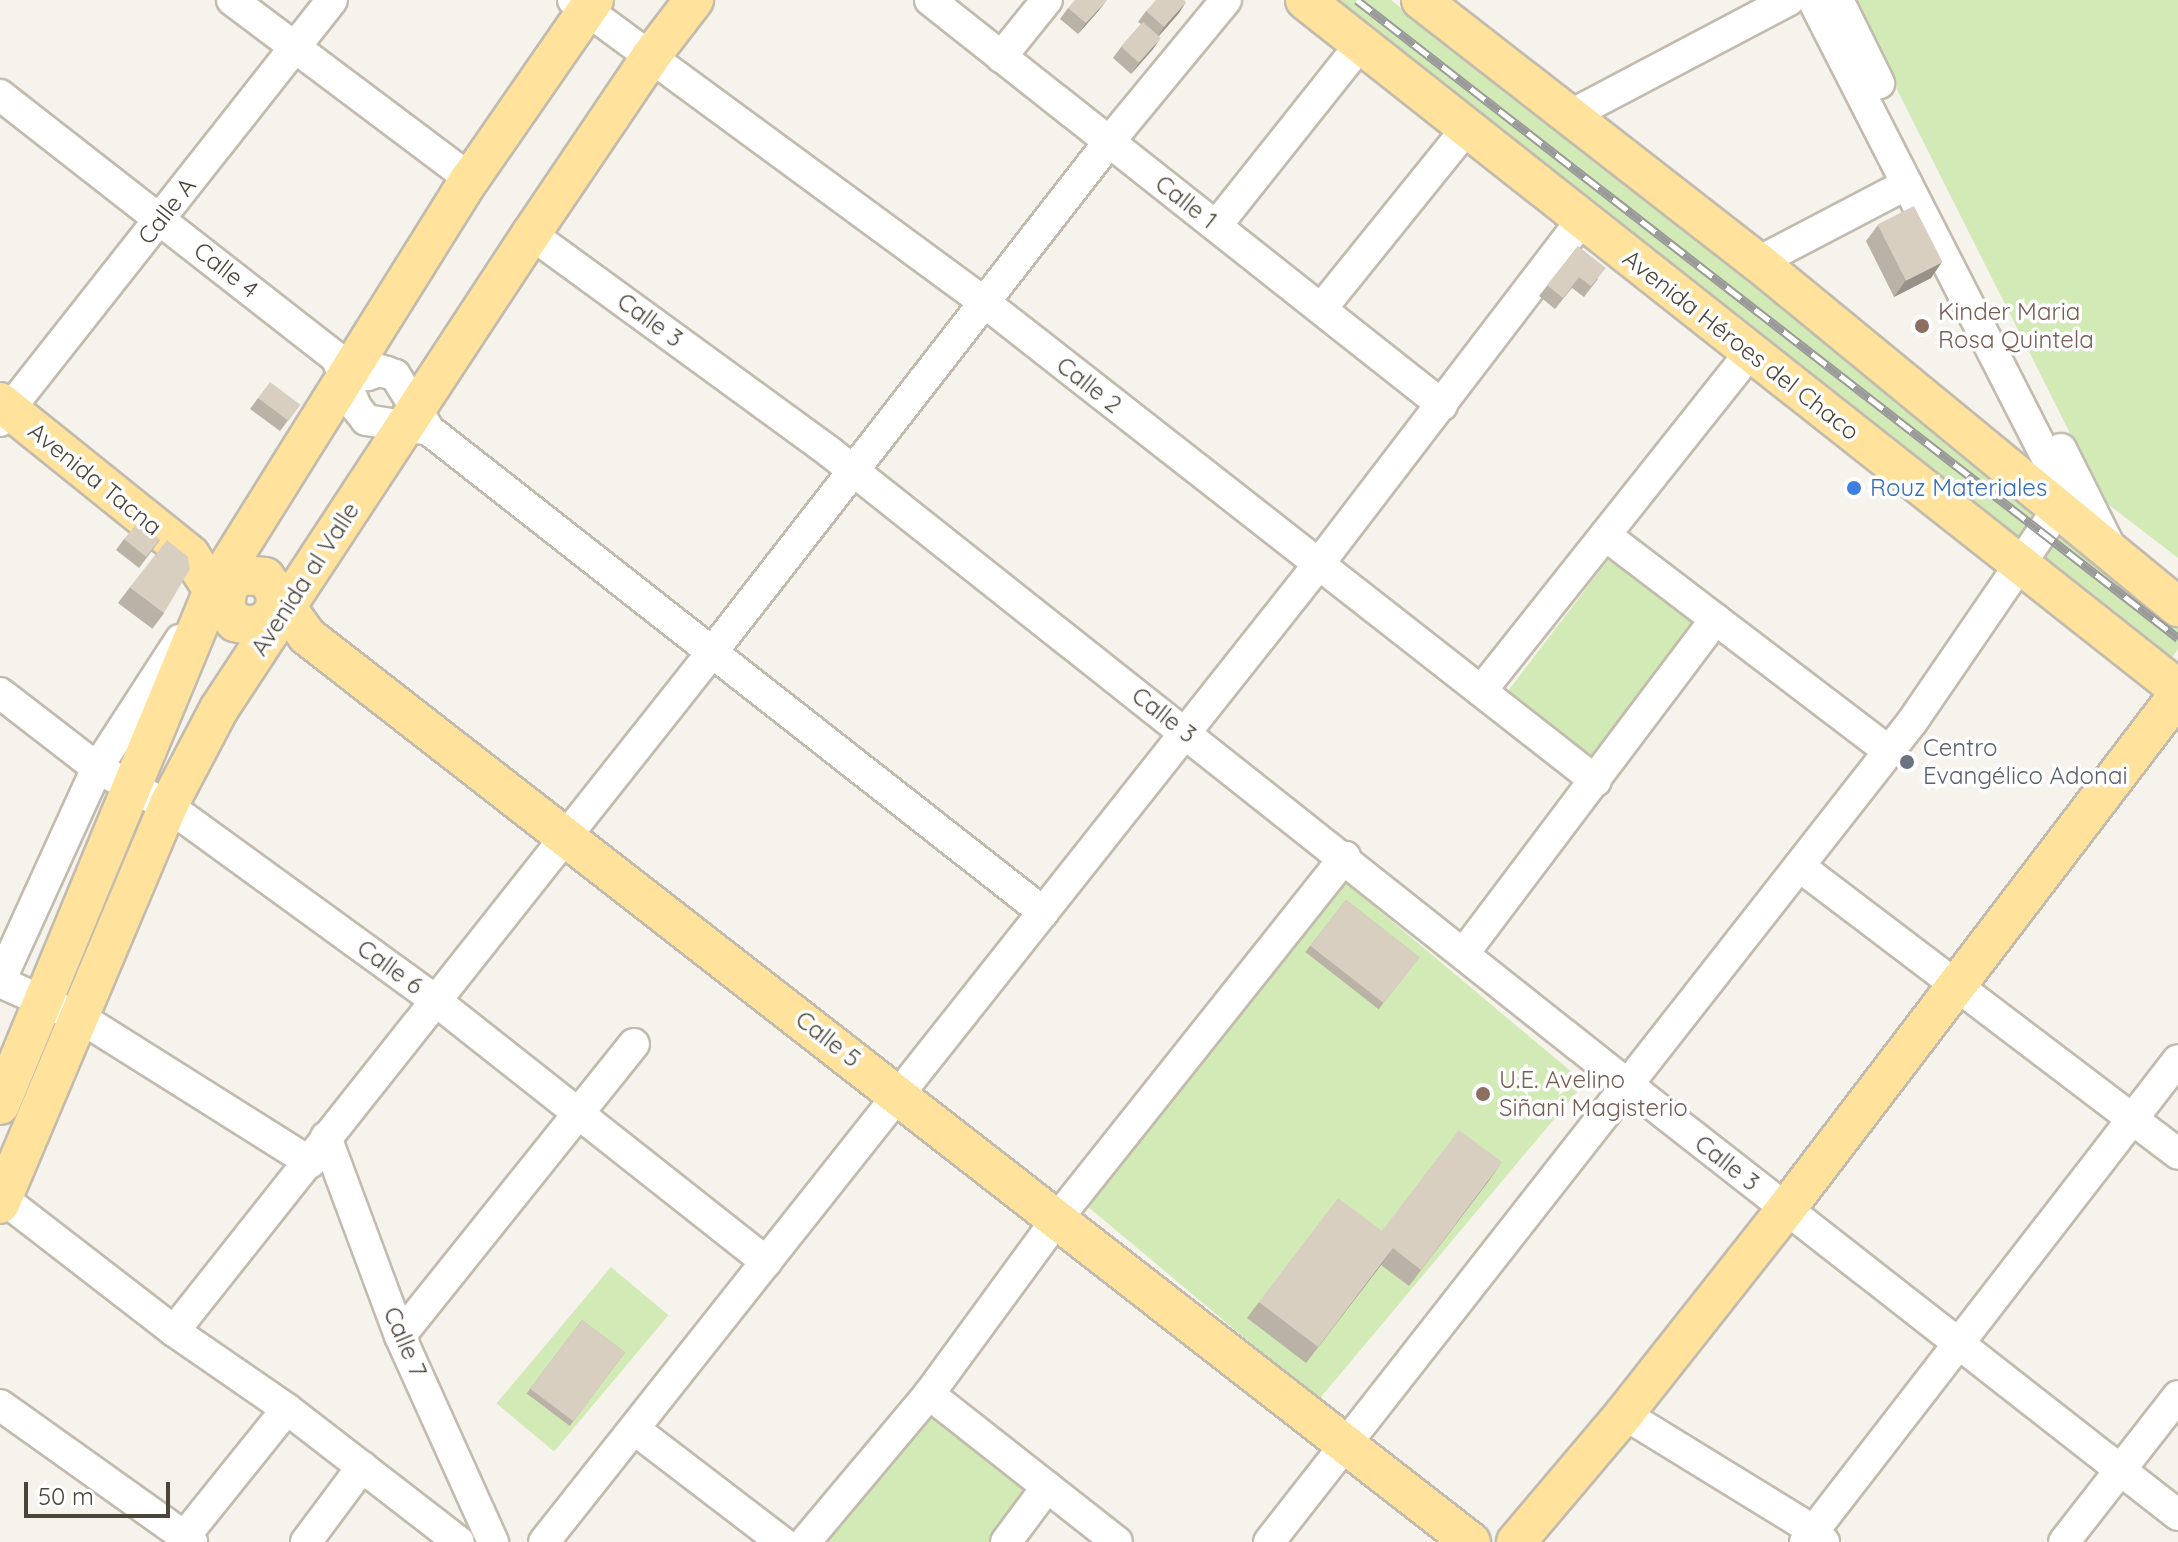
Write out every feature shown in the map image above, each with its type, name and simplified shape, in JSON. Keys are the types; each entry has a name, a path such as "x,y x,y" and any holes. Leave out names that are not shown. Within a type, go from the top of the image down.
{"main road":[{"name":"Avenida al Valle","path":"0,1105 131,789 259,603 409,417 651,56 694,0"},
{"name":"Avenida Héroes del Chaco","path":"1305,0 1751,351 2019,567 2176,683"},
{"path":"1421,0 1758,262 2178,607"},
{"name":"Avenida al Valle","path":"1,1201 81,1018 168,806 219,709 259,603 355,374 470,179 585,4"},
{"name":"Avenida Tacna","path":"3,411 190,555 259,603"},
{"name":"Calle 5","path":"259,603 565,835 899,1094 1345,1447 1471,1542"},
{"path":"1516,1542 1624,1414 1786,1209 1957,985 2176,683"}],"street":[{"path":"232,0 293,49 470,179"},
{"name":"Calle A","path":"3,411 161,219 332,0"},
{"name":"Calle 1","path":"930,0 1442,405"},
{"path":"1001,57 1047,0"},
{"path":"174,1331 713,651 1109,142 1226,0"},
{"path":"1569,116 1789,0"},
{"path":"1269,1542 1889,751 2059,507 2057,478 1813,0"},
{"path":"1838,0 2114,554"},
{"name":"Calle 2","path":"585,4 984,302 1596,781"},
{"path":"1216,226 1361,44"},
{"name":"Calle 4","path":"0,95 355,374"},
{"path":"1321,309 1468,127"},
{"path":"1758,262 1907,184"},
{"path":"544,1542 1318,565 1582,220"},
{"name":"Calle 3","path":"531,234 853,470 1345,857 1628,1085 2178,1515"},
{"path":"1481,691 1751,351"},
{"path":"409,417 366,420 355,374 402,381 409,417 713,651 1043,912"},
{"path":"1605,535 1889,751"},
{"path":"259,603 97,768 0,982 81,1018 318,1150"},
{"path":"1464,953 1716,619"},
{"name":"Calle 6","path":"0,693 97,768 131,789 168,806 436,1001 766,1262"},
{"path":"805,1542 929,1394 1057,1219 1345,857"},
{"path":"1799,866 2178,1154"},
{"path":"400,1336 634,1044"},
{"path":"1624,1414 1814,1538 1960,1342 2178,1060"},
{"name":"Calle 7","path":"318,1150 493,1542"},
{"path":"1,1201 174,1331 287,1409 459,1542"},
{"path":"929,1394 1117,1542"},
{"path":"2064,1542 2178,1396"},
{"path":"0,1405 188,1539 287,1409"},
{"path":"634,1429 782,1542"},
{"path":"306,1542 362,1467"},
{"path":"1006,1542 1047,1487"}],"green space":[{"path":"1335,0 1391,0 2178,618 2178,649 2171,659"},
{"path":"1852,0 2178,0 2178,558 2104,501"},
{"path":"1616,557 1694,621 1695,627 1593,754 1582,756 1511,702 1508,691 1607,561"},
{"path":"1344,881 1585,1083 1318,1400 1078,1198"},
{"path":"611,1267 668,1315 554,1452 497,1403"},
{"path":"938,1415 1024,1487 1024,1494 989,1542 819,1542 922,1420"}],"building":[{"path":"1075,0 1107,0 1086,23 1068,8"},
{"path":"1156,0 1186,2 1164,27 1146,11"},
{"path":"1143,22 1161,38 1139,63 1121,47"},
{"path":"1914,206 1943,262 1906,281 1877,225"},
{"path":"1578,246 1606,268 1591,286 1579,277 1563,298 1547,285"},
{"path":"270,382 300,405 288,421 258,398"},
{"path":"138,522 160,540 146,557 124,539"},
{"path":"167,540 188,557 190,569 164,613 130,587"},
{"path":"1346,900 1419,957 1384,1003 1310,946"},
{"path":"1459,1130 1502,1162 1421,1270 1393,1248 1318,1347 1259,1302 1338,1198 1382,1231"},
{"path":"582,1320 625,1352 573,1421 530,1389"}],"railway":[{"path":"1357,0 2178,638"}],"place":[{"name":"Kinder Maria Rosa Quintela","path":"1922,326"},
{"name":"Rouz Materiales","path":"1854,488"},
{"name":"Centro Evangélico Adonai","path":"1907,762"},
{"name":"U.E. Avelino Siñani Magisterio","path":"1483,1094"}]}
